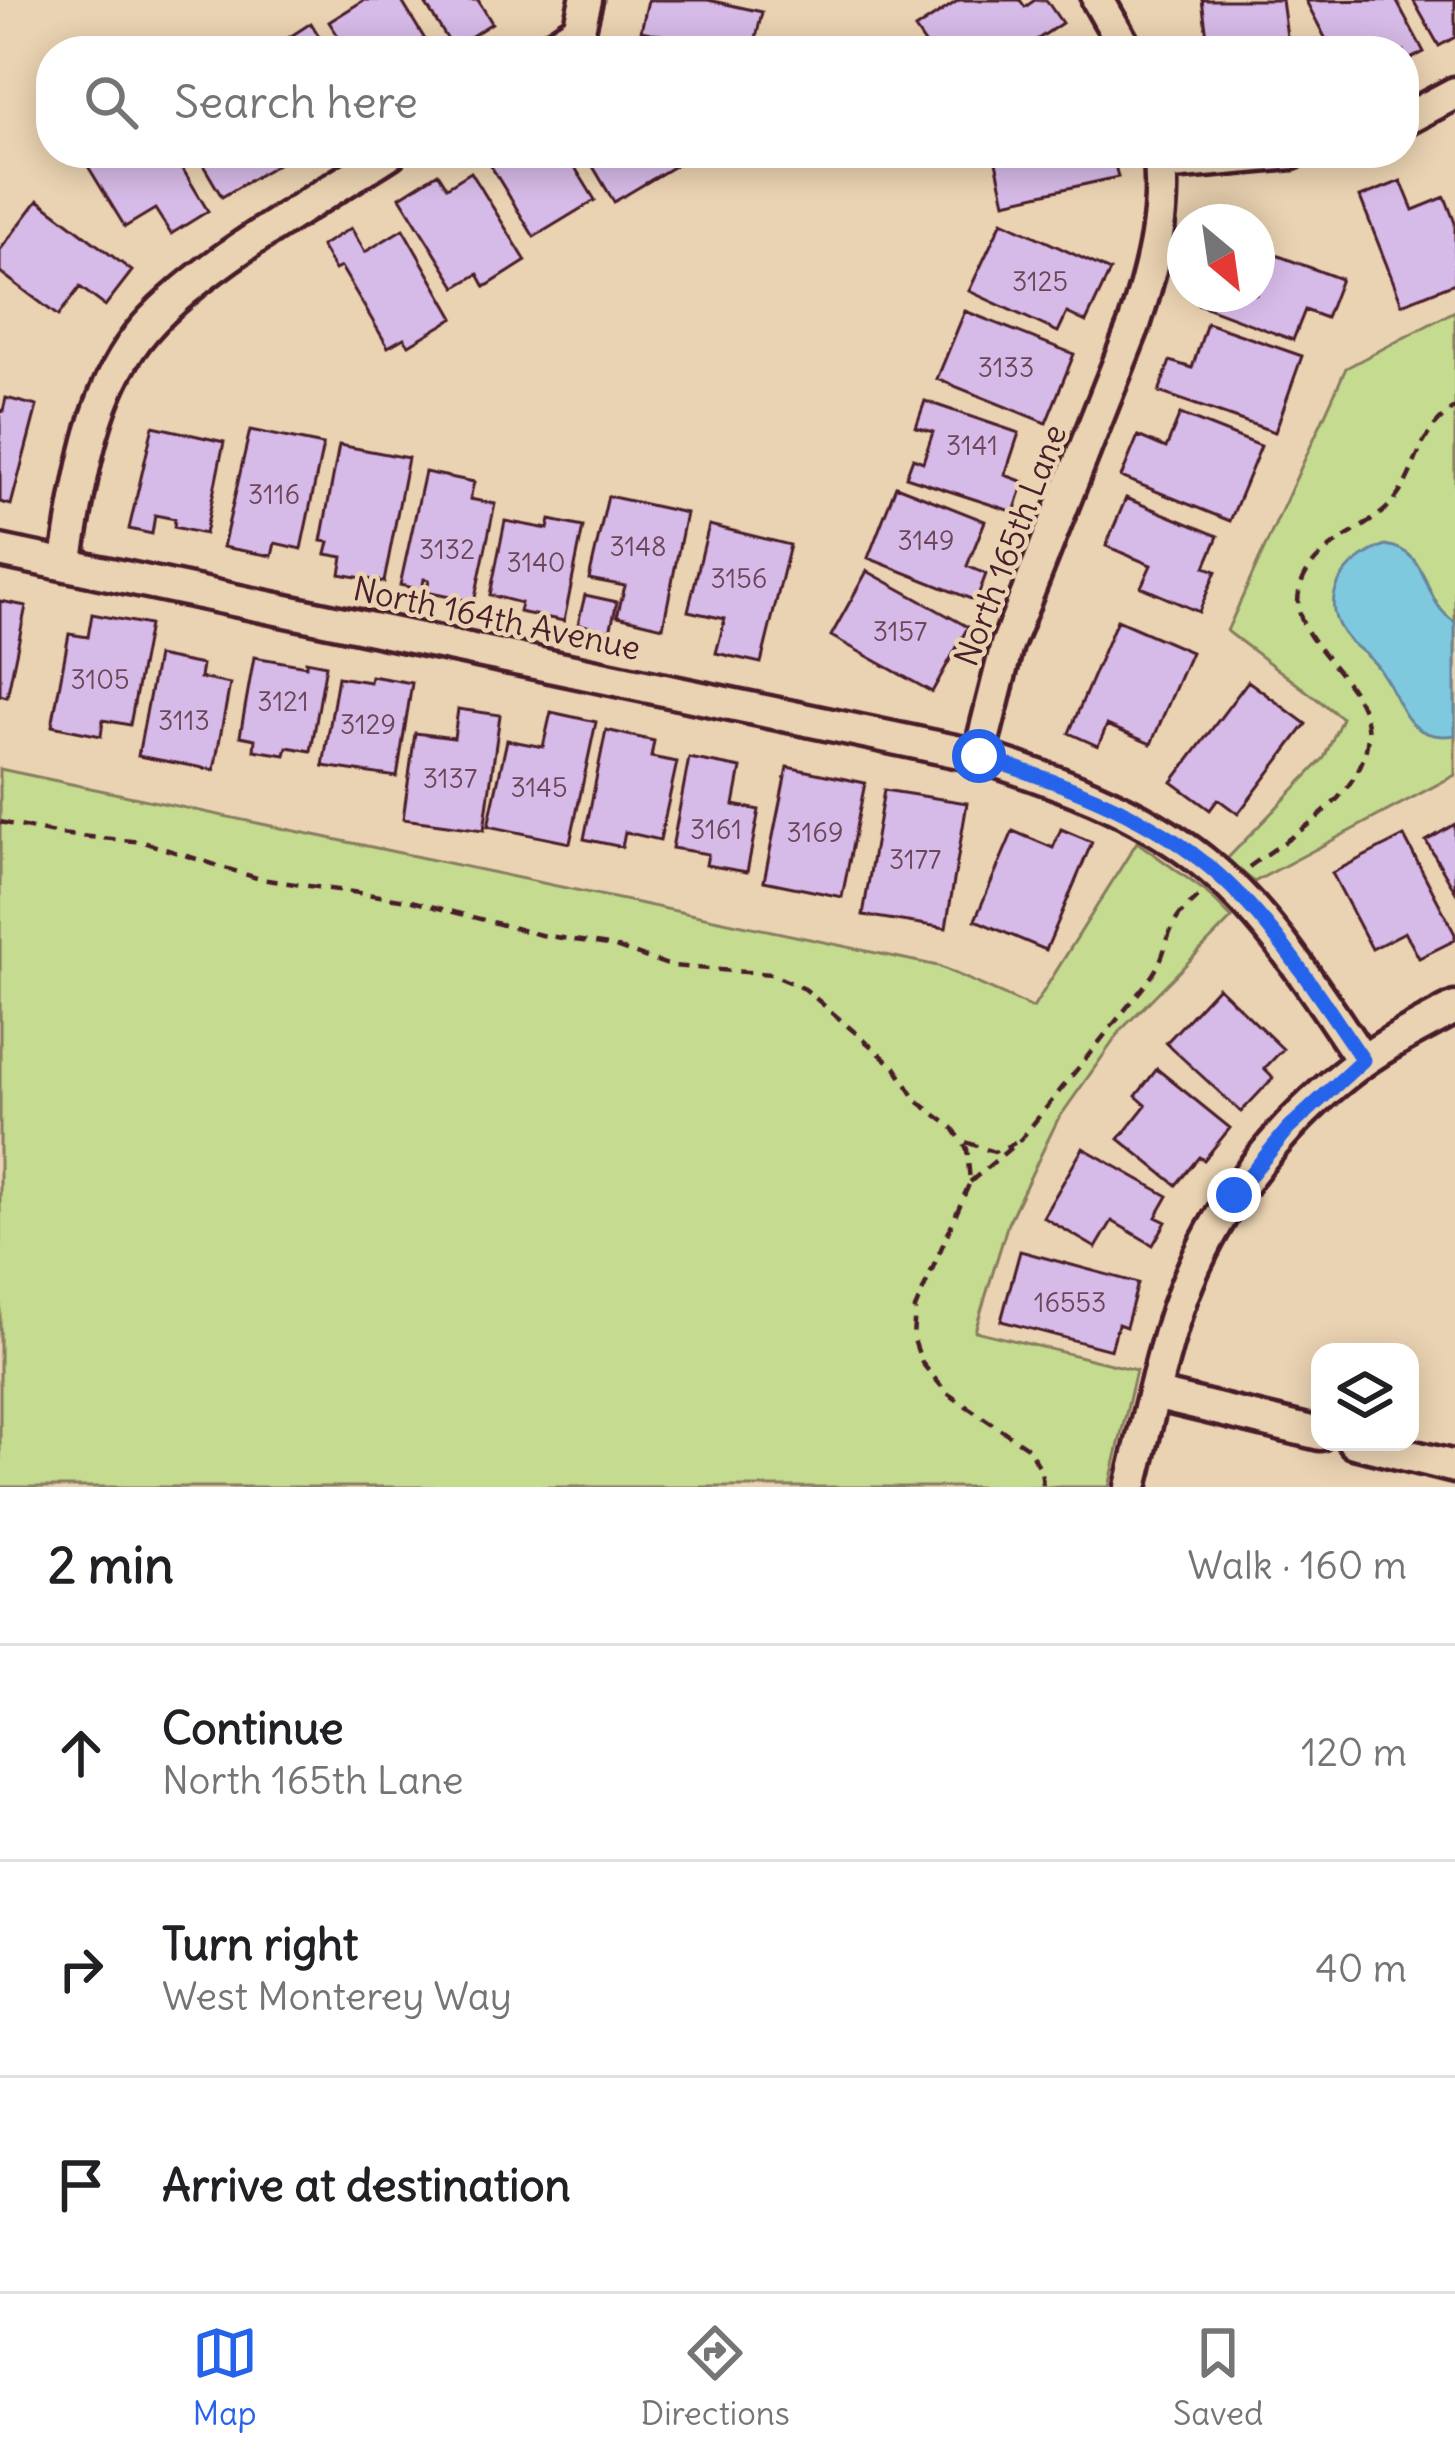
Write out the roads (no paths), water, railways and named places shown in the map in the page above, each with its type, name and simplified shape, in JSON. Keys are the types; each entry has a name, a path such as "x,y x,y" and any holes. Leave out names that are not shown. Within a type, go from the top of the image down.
{"street":[{"path":"1098,0 1118,36"},
{"path":"568,36 579,29 586,1"},
{"path":"1419,112 1455,94"},
{"path":"66,565 98,416 138,337 200,278 367,168"},
{"name":"North 165th Lane","path":"979,756 1007,645 1150,275 1160,168"},
{"name":"North 164th Avenue","path":"0,551 979,756"},
{"path":"979,756 1043,777 1145,823 1225,881 1301,970 1363,1060"},
{"path":"1131,1487 1178,1306 1234,1195 1288,1129 1363,1060 1455,1008"},
{"path":"1154,1394 1311,1432"},
{"path":"1390,1451 1455,1467"}],"water":[{"path":"1385,545 1411,557 1436,602 1455,622 1455,735 1437,736 1414,725 1377,666 1339,625 1334,611 1338,584 1357,561"}]}
